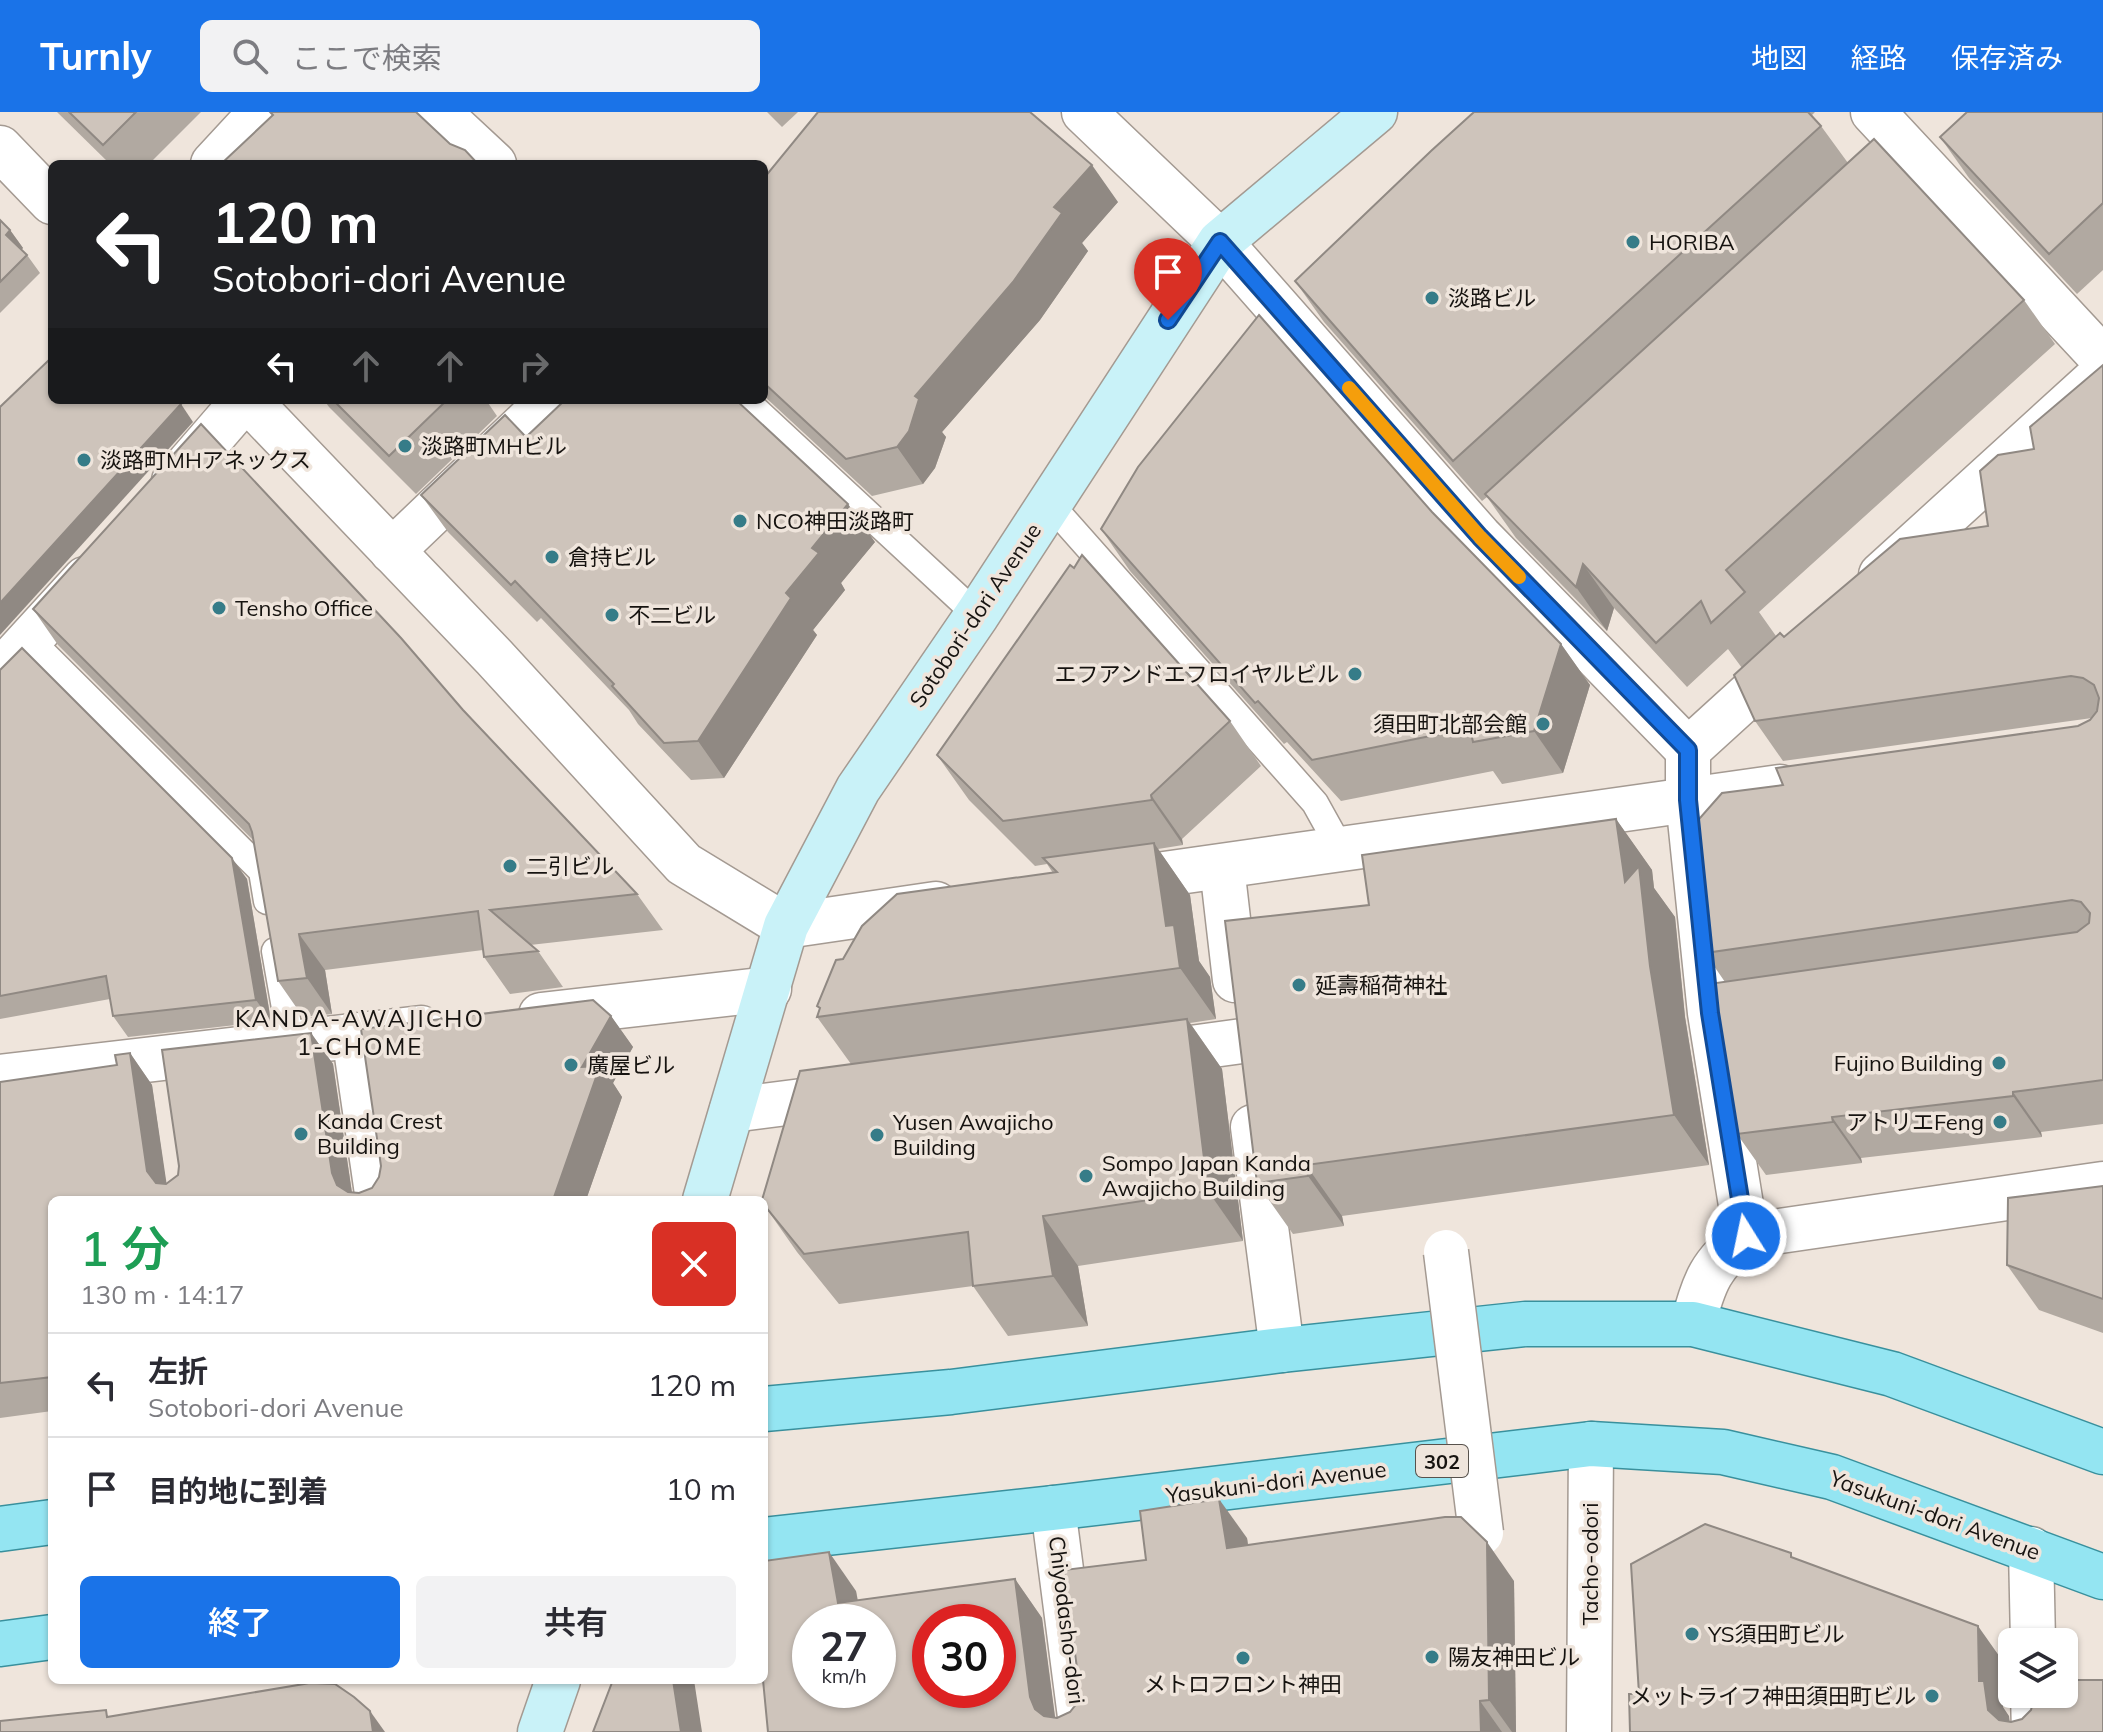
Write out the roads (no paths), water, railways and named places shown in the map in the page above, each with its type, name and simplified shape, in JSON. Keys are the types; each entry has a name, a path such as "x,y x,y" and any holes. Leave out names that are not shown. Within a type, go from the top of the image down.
{"main road":[{"name":"Sotobori-dori Avenue","path":"706,1196 786,926 858,789 977,615 1220,242 1375,112"},
{"path":"768,1409 951,1392 1282,1350 1525,1324 1693,1324 1892,1374 2103,1452"},
{"name":"Yasukuni-dori Avenue","path":"768,1540 1591,1444 1723,1452 1832,1477 2103,1577"},
{"path":"0,1529 48,1523"},
{"path":"0,1644 48,1638"},
{"path":"540,1732 557,1684"}],"street":[{"path":"217,160 261,112"},
{"path":"438,112 490,160"},
{"path":"1084,112 1220,242 1480,537 1688,750 1688,800 1725,1011 1746,1236"},
{"path":"1873,112 2103,359"},
{"path":"0,148 48,198"},
{"path":"1814,233 1906,149"},
{"path":"1848,604 2103,373"},
{"path":"148,510 242,404"},
{"path":"250,404 494,657 684,864 786,926 979,898"},
{"path":"392,551 546,404"},
{"path":"1480,537 1515,506"},
{"path":"0,672 108,553"},
{"path":"1688,750 1814,636"},
{"path":"1070,887 1818,782"},
{"path":"1222,867 1282,1350"},
{"path":"505,1019 769,989"},
{"path":"0,1077 166,1071 291,1042 459,1024"},
{"path":"354,1035 377,1196"},
{"path":"1102,1061 1242,1041"},
{"path":"732,1110 884,1091"},
{"path":"1693,1324 1703,1285 1724,1253 1746,1236 2103,1184"},
{"path":"1446,1252 1481,1533"},
{"name":"Tacho-odori","path":"1589,1732 1591,1444"},
{"name":"Chiyodasho-dori","path":"1053,1508 1082,1732"},
{"path":"2031,1549 2033,1628"},
{"path":"2033,1708 2034,1732"}],"lane":[{"path":"749,404 977,615"},
{"path":"1049,503 1315,803 1340,848"},
{"path":"30,640 262,871 291,1042"},
{"path":"0,1521 0,1529"}],"place":[{"name":"HORIBA","path":"1633,242"},
{"name":"淡路ビル","path":"1432,298"},
{"name":"淡路町MHビル","path":"405,446"},
{"name":"淡路町MHアネックス","path":"84,460"},
{"name":"NCO神田淡路町","path":"740,521"},
{"name":"倉持ビル","path":"552,557"},
{"name":"Tensho Office","path":"219,608"},
{"name":"不二ビル","path":"612,615"},
{"name":"エフアンドエフロイヤルビル","path":"1355,674"},
{"name":"須田町北部会館","path":"1543,724"},
{"name":"二引ビル","path":"510,866"},
{"name":"延壽稲荷神社","path":"1299,985"},
{"name":"Fujino Building","path":"1999,1063"},
{"name":"廣屋ビル","path":"571,1065"},
{"name":"アトリエFeng","path":"2000,1122"},
{"name":"Kanda Crest Building","path":"301,1134"},
{"name":"Yusen Awajicho Building","path":"877,1135"},
{"name":"Sompo Japan Kanda Awajicho Building","path":"1086,1176"},
{"name":"YS須田町ビル","path":"1692,1634"},
{"name":"陽友神田ビル","path":"1432,1657"},
{"name":"メトロフロント神田","path":"1243,1658"},
{"name":"メットライフ神田須田町ビル","path":"1932,1696"}],"district":[{"name":"KANDA-AWAJICHO 1-CHOME","path":"360,1032"}]}
